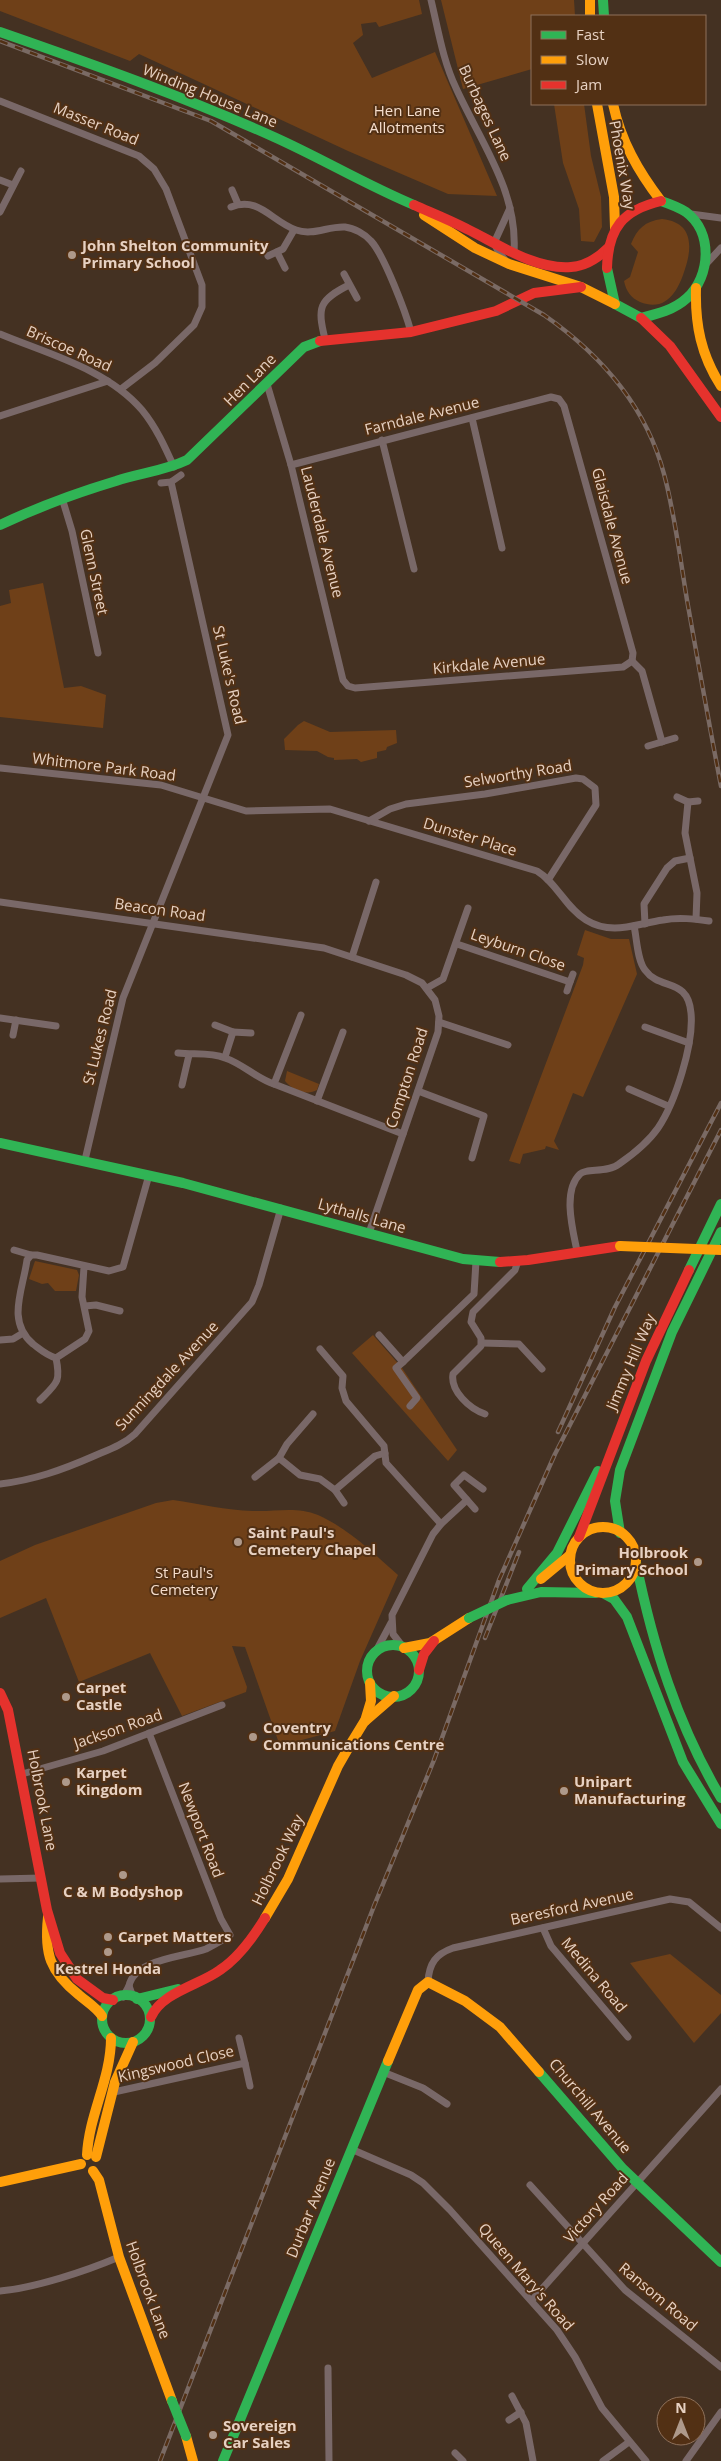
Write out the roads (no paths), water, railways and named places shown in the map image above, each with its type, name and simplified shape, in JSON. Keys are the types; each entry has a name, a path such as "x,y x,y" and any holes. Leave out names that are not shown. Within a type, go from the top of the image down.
{"main road":[{"path":"590,0 590,15"},
{"path":"603,0 604,15"},
{"name":"Winding House Lane","path":"0,32 219,114 312,154 402,200 465,227 514,252 565,268"},
{"name":"Phoenix Way","path":"597,105 598,122 616,211 615,231"},
{"name":"Phoenix Way","path":"613,105 625,146 661,200"},
{"name":"Winding House Lane","path":"402,200 475,248 509,264 581,287 615,304"},
{"path":"721,386 711,371 699,345 695,306 696,288 704,266 704,238 700,227 691,214 671,203 661,200 643,204 626,215 615,231 608,248 606,267 615,304 641,318 670,346 721,417"},
{"path":"565,268 585,264 608,248"},
{"name":"Hen Lane","path":"534,293 548,277 565,268"},
{"name":"Hen Lane","path":"0,525 62,498 121,480 165,471 178,471 304,347 325,339 411,332 496,311 534,293 581,287"},
{"path":"641,318 666,312 678,305 696,288"},
{"name":"Lythalls Lane","path":"0,1143 149,1175 281,1208 436,1254 476,1261 518,1261 620,1246 721,1250"},
{"name":"Jimmy Hill Way","path":"579,1537 646,1360 721,1204"},
{"name":"Jimmy Hill Way","path":"620,1533 615,1513 614,1489 620,1470 672,1332 721,1232"},
{"path":"527,1589 550,1563 563,1544 621,1422"},
{"path":"721,1798 695,1753 668,1688 648,1625 634,1551 630,1541 620,1533 601,1528 592,1529 579,1537 573,1547 570,1555 572,1571 577,1581 585,1588 614,1599 627,1617 683,1762 721,1824"},
{"name":"Holbrook Way","path":"151,2017 154,2010 161,2003 221,1970 247,1944 265,1920 288,1879 338,1766 364,1722 371,1701 368,1667 375,1653 388,1646 415,1647 434,1640 469,1618 509,1600 527,1589 560,1566 570,1555"},
{"path":"599,1593 617,1590 628,1581 636,1563"},
{"name":"Holbrook Way","path":"509,1600 542,1592 599,1593"},
{"name":"Holbrook Way","path":"364,1722 394,1696 411,1689 424,1654 434,1640"},
{"path":"403,1647 413,1655 419,1671"},
{"path":"370,1683 380,1693 394,1696"},
{"name":"Holbrook Lane","path":"0,1693 8,1710 48,1914 60,1953 77,1979 104,1998 127,1998"},
{"name":"Holbrook Lane","path":"48,1914 46,1934 49,1962 60,1978 102,2016"},
{"name":"Durbar Avenue","path":"223,2461 414,1998 418,1990 428,1982"},
{"name":"Churchill Avenue","path":"428,1982 470,2004 500,2027 637,2183 721,2262"},
{"name":"Holbrook Way","path":"127,1998 189,1987"},
{"path":"88,2158 128,2050 133,2042 145,2034 151,2017 146,2006 127,1998 107,2004 102,2016 104,2029 111,2038 123,2043 133,2042"},
{"path":"88,2158 88,2138 111,2055 111,2038"},
{"path":"0,2182 88,2158"},
{"name":"Holbrook Lane","path":"88,2158 98,2166 93,2171 99,2180 118,2257 186,2436 193,2461"}],"street":[{"name":"Burbages Lane","path":"431,0 448,68 497,171 510,208 514,228 514,252"},
{"name":"Masser Road","path":"0,101 139,156 154,169 166,189 202,285 202,307 194,325 155,363 121,390"},
{"path":"0,212 21,171"},
{"path":"0,180 13,185"},
{"path":"232,190 238,204"},
{"path":"230,207 238,204 255,205 294,230 320,232 344,227 353,229 370,240 407,315 411,332"},
{"path":"509,264 498,252 494,243 510,208"},
{"path":"691,214 721,218"},
{"path":"268,256 277,252 288,242 294,230"},
{"path":"704,266 721,248"},
{"path":"277,252 285,268"},
{"path":"344,274 357,298"},
{"path":"325,339 320,319 324,300 330,294 349,285"},
{"name":"Briscoe Road","path":"0,334 108,381 121,390 143,411 178,471"},
{"path":"0,416 108,381"},
{"name":"Lauderdale Avenue","path":"267,384 291,465 343,680 348,686"},
{"name":"Farndale Avenue","path":"291,465 551,397 559,399"},
{"name":"Glaisdale Avenue","path":"559,399 564,406 569,421 633,653 632,661"},
{"path":"472,418 502,548"},
{"path":"382,440 414,570"},
{"path":"161,483 171,482 178,471"},
{"name":"St Luke's Road","path":"152,923 228,735 171,482"},
{"name":"Glenn Street","path":"62,498 72,531 98,653"},
{"path":"632,661 642,671 662,742"},
{"name":"Kirkdale Avenue","path":"348,686 355,688 614,668 623,667 632,661"},
{"path":"648,746 675,738"},
{"name":"Whitmore Park Road","path":"0,768 161,785 204,797"},
{"name":"Selworthy Road","path":"369,821 390,809 406,804 485,794 576,778 583,779 595,788 596,805 548,880"},
{"name":"Dunster Place","path":"204,797 246,811 330,808 537,871 585,919 611,929 665,919 709,921"},
{"path":"677,797 688,802 698,801"},
{"path":"688,802 685,824 697,893 696,919"},
{"path":"645,924 644,904 667,868 675,861 690,858"},
{"path":"376,882 352,957 406,975 427,988"},
{"name":"Beacon Road","path":"0,902 316,946 352,957"},
{"name":"Leyburn Close","path":"427,988 443,979 457,944 468,908"},
{"name":"St Lukes Road","path":"85,1160 123,998 152,923"},
{"path":"577,1251 570,1206 578,1176 582,1172 606,1170 619,1164 657,1129 678,1084 689,1043 691,1017 687,997 680,988 650,975 644,970 634,926"},
{"name":"Leyburn Close","path":"457,944 570,982"},
{"name":"Leyburn Close","path":"567,991 573,974"},
{"name":"Compton Road","path":"369,1233 437,1038 439,1022 435,1000 427,988"},
{"path":"274,1084 301,1015"},
{"path":"0,1018 56,1026"},
{"path":"13,1035 16,1020"},
{"path":"439,1022 508,1045"},
{"path":"215,1025 233,1032 251,1033"},
{"path":"645,1027 689,1043"},
{"path":"225,1057 233,1032"},
{"path":"317,1100 343,1032"},
{"path":"178,1053 189,1055 209,1054 225,1057 263,1080 403,1134"},
{"path":"182,1085 189,1055"},
{"path":"629,1089 668,1106"},
{"path":"418,1091 484,1116 472,1158"},
{"path":"14,1250 109,1271 123,1267 149,1175"},
{"name":"Sunningdale Avenue","path":"0,1484 34,1479 57,1472 120,1445 135,1434 252,1302 259,1286 281,1208"},
{"path":"31,1255 27,1260 17,1321 23,1333 47,1356 56,1358 85,1338 89,1330 82,1286 84,1267"},
{"path":"410,1406 417,1398 396,1368 474,1294 476,1261"},
{"path":"482,1343 472,1326 471,1317 515,1270 518,1261"},
{"path":"85,1306 96,1305 120,1311"},
{"path":"0,1340 13,1339 23,1333"},
{"path":"379,1335 402,1362"},
{"path":"482,1343 519,1344 542,1369"},
{"path":"482,1343 479,1349 455,1370 452,1379 454,1389 470,1406 476,1411 485,1414"},
{"path":"320,1349 343,1376 342,1388 348,1405 384,1446 386,1464 441,1524"},
{"path":"40,1400 54,1386 59,1374 56,1358"},
{"path":"255,1477 279,1458 287,1444 312,1414"},
{"path":"335,1490 375,1456 385,1453"},
{"path":"279,1458 291,1470 300,1475 320,1479 335,1490 344,1503"},
{"path":"475,1509 454,1485 464,1475 483,1489"},
{"path":"403,1647 393,1634 392,1615 425,1548 441,1524 466,1500"},
{"path":"375,1653 392,1623"},
{"name":"Jackson Road","path":"22,1774 103,1752 222,1705"},
{"name":"Newport Road","path":"127,1998 133,1977 147,1966 206,1948 230,1936 221,1919 149,1733"},
{"path":"0,1879 41,1878"},
{"name":"Beresford Avenue","path":"428,1982 429,1969 436,1957 453,1948 676,1899 693,1905 721,1928"},
{"name":"Medina Road","path":"543,1928 551,1946 628,2037"},
{"name":"Kingswood Close","path":"239,2038 250,2086"},
{"name":"Kingswood Close","path":"114,2092 244,2063"},
{"path":"383,2072 423,2088 447,2104"},
{"name":"Victory Road","path":"532,2300 721,2089"},
{"name":"Queen Mary's Road","path":"351,2149 400,2169 423,2183 532,2300 561,2337 602,2408 646,2461"},
{"name":"Ransom Road","path":"530,2185 625,2290 721,2367"},
{"path":"0,2291 30,2285 100,2265 118,2257"},
{"path":"328,2368 329,2461"},
{"path":"512,2396 526,2423 533,2461"},
{"path":"509,2420 521,2412"},
{"path":"686,2461 721,2412"},
{"path":"603,2461 629,2442"},
{"path":"455,2453 463,2461"}],"railway":[{"path":"0,41 211,121 544,315 584,347 602,365 633,404 646,426 664,474 721,786"},
{"path":"558,1432 615,1307 721,1103"},
{"path":"160,2461 374,1906 434,1760 499,1580 555,1454 721,1130"},
{"path":"485,1638 519,1552"}],"place":[{"name":"John Shelton Community Primary School","path":"72,255"},
{"name":"Saint Paul's Cemetery Chapel","path":"238,1542"},
{"name":"Holbrook Primary School","path":"698,1562"},
{"name":"Carpet Castle","path":"66,1697"},
{"name":"Coventry Communications Centre","path":"253,1737"},
{"name":"Karpet Kingdom","path":"66,1782"},
{"name":"Unipart Manufacturing","path":"564,1791"},
{"name":"C & M Bodyshop","path":"123,1875"},
{"name":"Carpet Matters","path":"108,1937"},
{"name":"Kestrel Honda","path":"108,1952"},
{"name":"Sovereign Car Sales","path":"213,2435"}],"park label":[{"name":"Hen Lane Allotments","path":"407,120"},
{"name":"St Paul's Cemetery","path":"184,1582"}]}
